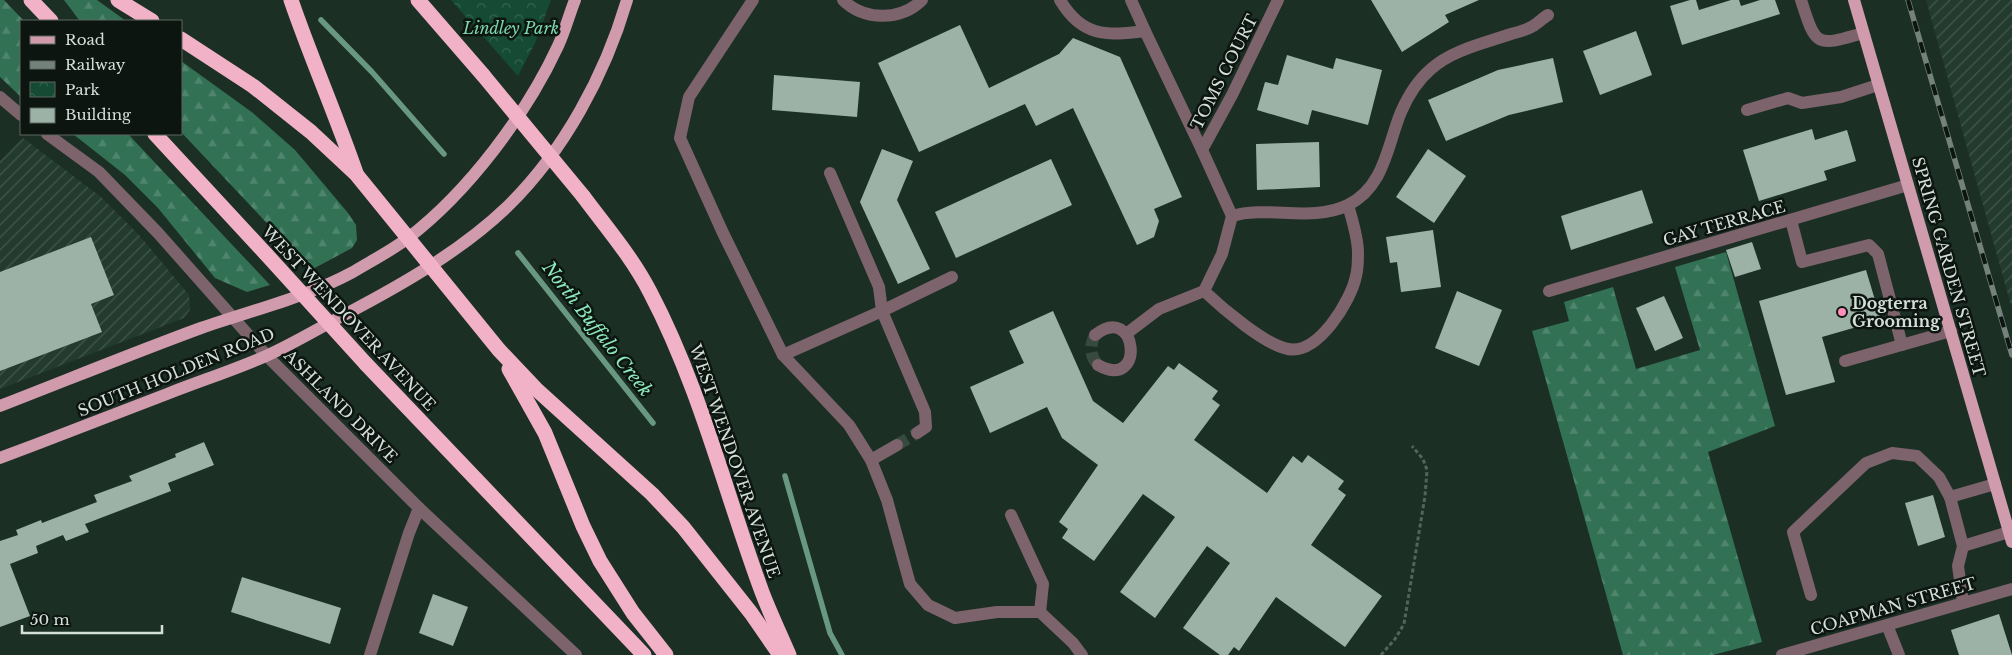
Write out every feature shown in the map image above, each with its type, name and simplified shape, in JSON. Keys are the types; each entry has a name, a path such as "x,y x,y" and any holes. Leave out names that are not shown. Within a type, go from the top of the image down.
{"highway":[{"path":"32,0 50,20"},
{"path":"118,0 150,20"},
{"path":"291,0 311,59 340,127 356,174"},
{"name":"WEST WENDOVER AVENUE","path":"418,0 483,75 582,196 621,247 649,290 676,344 703,414 762,592 788,655"},
{"path":"182,40 253,86 311,132 356,174 498,350 536,388 652,494 683,527 751,613 780,655"},
{"name":"WEST WENDOVER AVENUE","path":"156,135 366,364 644,655"},
{"path":"498,350 545,433 583,526 600,561 633,612 666,655"}],"main road":[{"name":"SOUTH HOLDEN ROAD","path":"0,406 330,283 407,238 439,210 474,173 508,131 540,82 558,45 574,0"},
{"name":"SOUTH HOLDEN ROAD","path":"0,458 267,356 398,287 481,229 507,206 539,171 582,107 605,58 627,0"},
{"name":"SPRING GARDEN STREET","path":"1854,0 2011,537"}],"street":[{"path":"753,0 689,97 680,138 722,233 783,356 849,425 871,460 887,500 910,584 928,605 955,618 997,612 1040,612 1073,643 1082,655"},
{"path":"843,0 858,11 880,16 901,13 922,0"},
{"path":"1060,0 1069,14 1089,29 1112,36 1145,31"},
{"path":"1131,0 1202,150"},
{"name":"TOMS COURT","path":"1232,216 1202,150 1278,0"},
{"path":"1801,0 1812,33 1824,42 1835,42 1863,33"},
{"path":"1126,334 1159,309 1204,291 1222,254 1232,216 1248,212 1294,215 1321,212 1348,205 1371,188 1387,156 1408,98 1422,78 1433,67 1462,51 1532,27 1548,15"},
{"path":"1747,110 1788,98 1802,103 1841,96 1878,86"},
{"path":"0,97 20,114"},
{"name":"ASHLAND DRIVE","path":"48,135 99,172 158,233 267,356 419,508 576,655"},
{"path":"830,173 879,287 882,311 925,412 926,428 917,433"},
{"name":"GAY TERRACE","path":"1549,291 1908,186"},
{"path":"1204,291 1278,347 1290,350 1304,348 1316,341 1328,328 1350,293 1356,276 1357,238 1348,205"},
{"path":"1791,220 1802,262 1869,245 1878,254 1902,345"},
{"path":"783,356 952,278"},
{"path":"1095,335 1107,328 1114,328 1126,334 1132,346 1129,360 1124,366 1111,370 1098,365"},
{"path":"1845,361 1951,331"},
{"path":"871,460 897,445"},
{"path":"1810,595 1793,532 1866,463 1892,453 1917,456 1939,477 1950,496 1963,546 1958,566 1963,602"},
{"path":"1950,496 1995,484"},
{"path":"370,655 409,532 419,508"},
{"path":"1011,515 1043,584 1040,612"},
{"path":"1963,546 2011,537"},
{"name":"COAPMAN STREET","path":"1782,655 2012,589"},
{"path":"1887,624 1899,655"}],"path":[{"path":"1381,655 1395,639 1404,624 1424,496 1427,470 1423,459 1412,446"}],"shaded area":[{"path":"1926,0 2012,0 2012,309"},
{"path":"23,138 101,197 139,235 189,295 190,310 184,318 0,389 0,161"}],"green space":[{"path":"0,0 4,0 23,20 20,20 20,96 0,77"},
{"path":"64,0 97,0 125,20 79,20"},
{"name":"Lindley Park","path":"451,0 551,0 535,43 518,76"},
{"path":"182,62 253,113 295,150 356,225 357,240 352,248 311,270 182,133"},
{"path":"74,135 129,135 270,285 247,292 215,278 158,208 125,175"},
{"path":"1726,252 1775,426 1708,452 1762,642 1713,655 1623,655 1532,331 1569,321 1564,302 1613,287 1636,369 1700,350 1675,267"}],"building":[{"path":"1371,0 1479,0 1445,15 1449,22 1402,52"},
{"path":"1696,0 1699,10 1731,0 1739,0 1741,6 1760,0 1775,0 1780,14 1682,45 1670,6"},
{"path":"960,25 989,88 1059,54 1073,38 1120,57 1182,197 1154,209 1159,221 1154,237 1137,245 1073,108 1036,126 1025,104 919,152 878,63"},
{"path":"1636,31 1652,75 1600,95 1583,51"},
{"path":"1287,55 1333,69 1336,58 1382,70 1368,125 1312,110 1308,125 1257,110 1265,82 1278,85"},
{"path":"1553,58 1563,102 1509,115 1446,141 1428,100 1498,70"},
{"path":"774,75 860,82 857,117 772,110"},
{"path":"1812,129 1815,140 1847,130 1856,161 1824,171 1827,180 1759,201 1743,150"},
{"path":"1319,142 1320,187 1257,190 1256,144"},
{"path":"882,149 913,161 897,200 930,269 898,284 860,202"},
{"path":"1428,149 1466,176 1434,223 1396,197"},
{"path":"1051,159 1072,205 956,258 935,212"},
{"path":"1642,190 1653,223 1571,250 1561,216"},
{"path":"1433,230 1441,287 1401,292 1397,262 1390,263 1386,237"},
{"path":"91,237 114,295 91,304 102,332 0,371 0,272"},
{"path":"1752,242 1761,269 1735,277 1726,250"},
{"path":"1866,270 1881,320 1822,337 1835,382 1786,395 1759,301"},
{"path":"1457,291 1502,310 1479,366 1435,348"},
{"path":"1664,296 1683,338 1655,351 1636,308"},
{"path":"1053,311 1093,401 1123,423 1168,366 1174,370 1179,363 1218,391 1212,399 1220,405 1194,440 1267,493 1293,456 1302,463 1308,455 1344,481 1338,489 1346,495 1311,545 1382,596 1345,647 1276,597 1239,651 1234,647 1228,655 1220,655 1183,628 1230,563 1207,546 1155,618 1120,592 1175,517 1143,494 1094,561 1062,538 1068,529 1059,522 1098,465 1062,438 1047,407 990,433 970,387 1024,363 1009,331"},
{"path":"204,442 214,465 168,483 171,491 85,524 89,532 66,541 63,535 36,546 38,553 10,564 30,616 0,627 0,541 18,535 16,530 41,520 42,523 97,502 94,495 132,481 129,476 176,457 175,454"},
{"path":"1933,495 1945,537 1918,546 1905,503"},
{"path":"242,577 341,608 330,644 231,612"},
{"path":"433,594 468,607 453,646 419,633"},
{"path":"1999,614 2012,655 1959,655 1951,630"}],"waterway":[{"name":"North Buffalo Creek","path":"321,20 372,72 444,154"},
{"name":"North Buffalo Creek","path":"518,253 653,423"},
{"name":"North Buffalo Creek","path":"785,476 830,633 842,655"}],"tunnel":[{"path":"1095,335 1091,351 1098,365"},
{"path":"897,445 917,433"}],"railway":[{"path":"1908,0 2012,355"}],"place":[{"name":"Dogterra Grooming","path":"1842,312"}]}
